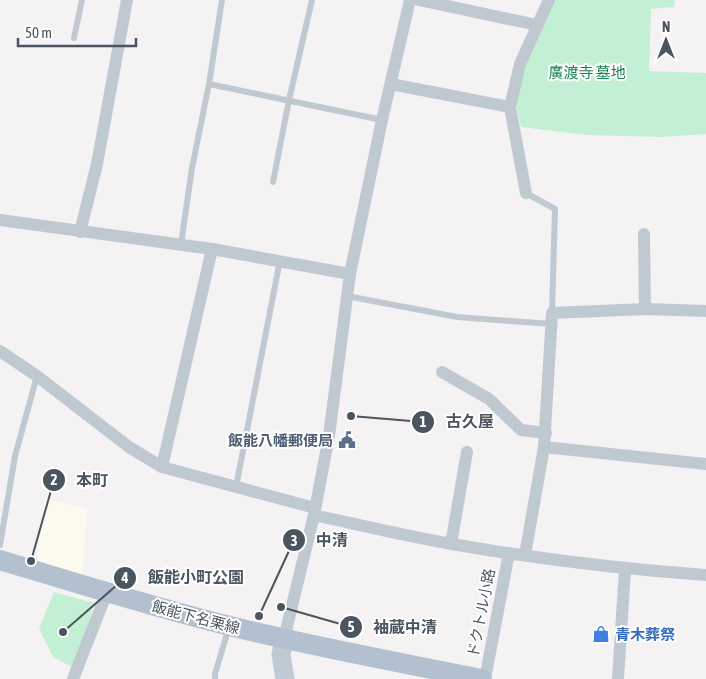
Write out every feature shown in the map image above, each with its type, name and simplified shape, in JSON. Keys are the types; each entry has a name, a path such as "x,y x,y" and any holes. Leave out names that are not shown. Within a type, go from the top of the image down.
{"main road":[{"name":"飯能下名栗線","path":"0,560 229,626 284,639 484,679"},
{"path":"284,639 281,655 285,679"}],"street":[{"path":"80,232 97,164 127,0"},
{"path":"284,639 314,511 329,436 350,274 382,120 410,0"},
{"path":"419,0 537,25"},
{"path":"526,193 510,107 520,64 549,0"},
{"path":"391,84 510,107"},
{"path":"0,220 181,244 280,260 350,274"},
{"path":"644,234 645,309"},
{"path":"162,467 212,249"},
{"path":"525,556 546,433 552,319 645,309 706,311"},
{"path":"0,351 37,376 129,447 162,467 314,511 451,544 625,569 706,575"},
{"path":"442,372 489,399 520,430 546,433"},
{"path":"544,447 706,464"},
{"path":"451,544 467,452"},
{"name":"ドクトル小路","path":"484,679 509,553"},
{"path":"618,679 625,569"},
{"path":"73,679 107,592"}],"lane":[{"path":"74,38 82,0"},
{"path":"181,244 192,168 209,84 222,0"},
{"path":"273,182 289,100 312,0"},
{"path":"209,84 382,120"},
{"path":"347,296 457,317 552,319 555,209 526,193"},
{"path":"236,487 280,260"},
{"path":"0,544 15,456 37,376"},
{"path":"215,679 229,626"}],"shaded area":[{"path":"45,498 87,509 82,578 36,566"}],"green space":[{"name":"廣渡寺 墓地","path":"555,0 675,0 674,7 651,9 649,71 706,73 706,134 660,137 587,135 521,127 515,101 530,45"},
{"path":"54,592 94,603 85,635 72,667 53,657 39,629"}],"place":[{"name":"古久屋","path":"351,416"},
{"name":"飯能八幡郵便局","path":"347,440"},
{"name":"本町","path":"31,561"},
{"name":"袖蔵中清","path":"281,607"},
{"name":"中清","path":"259,616"},
{"name":"飯能小町公園","path":"63,632"},
{"name":"青木葬祭","path":"601,634"}]}
